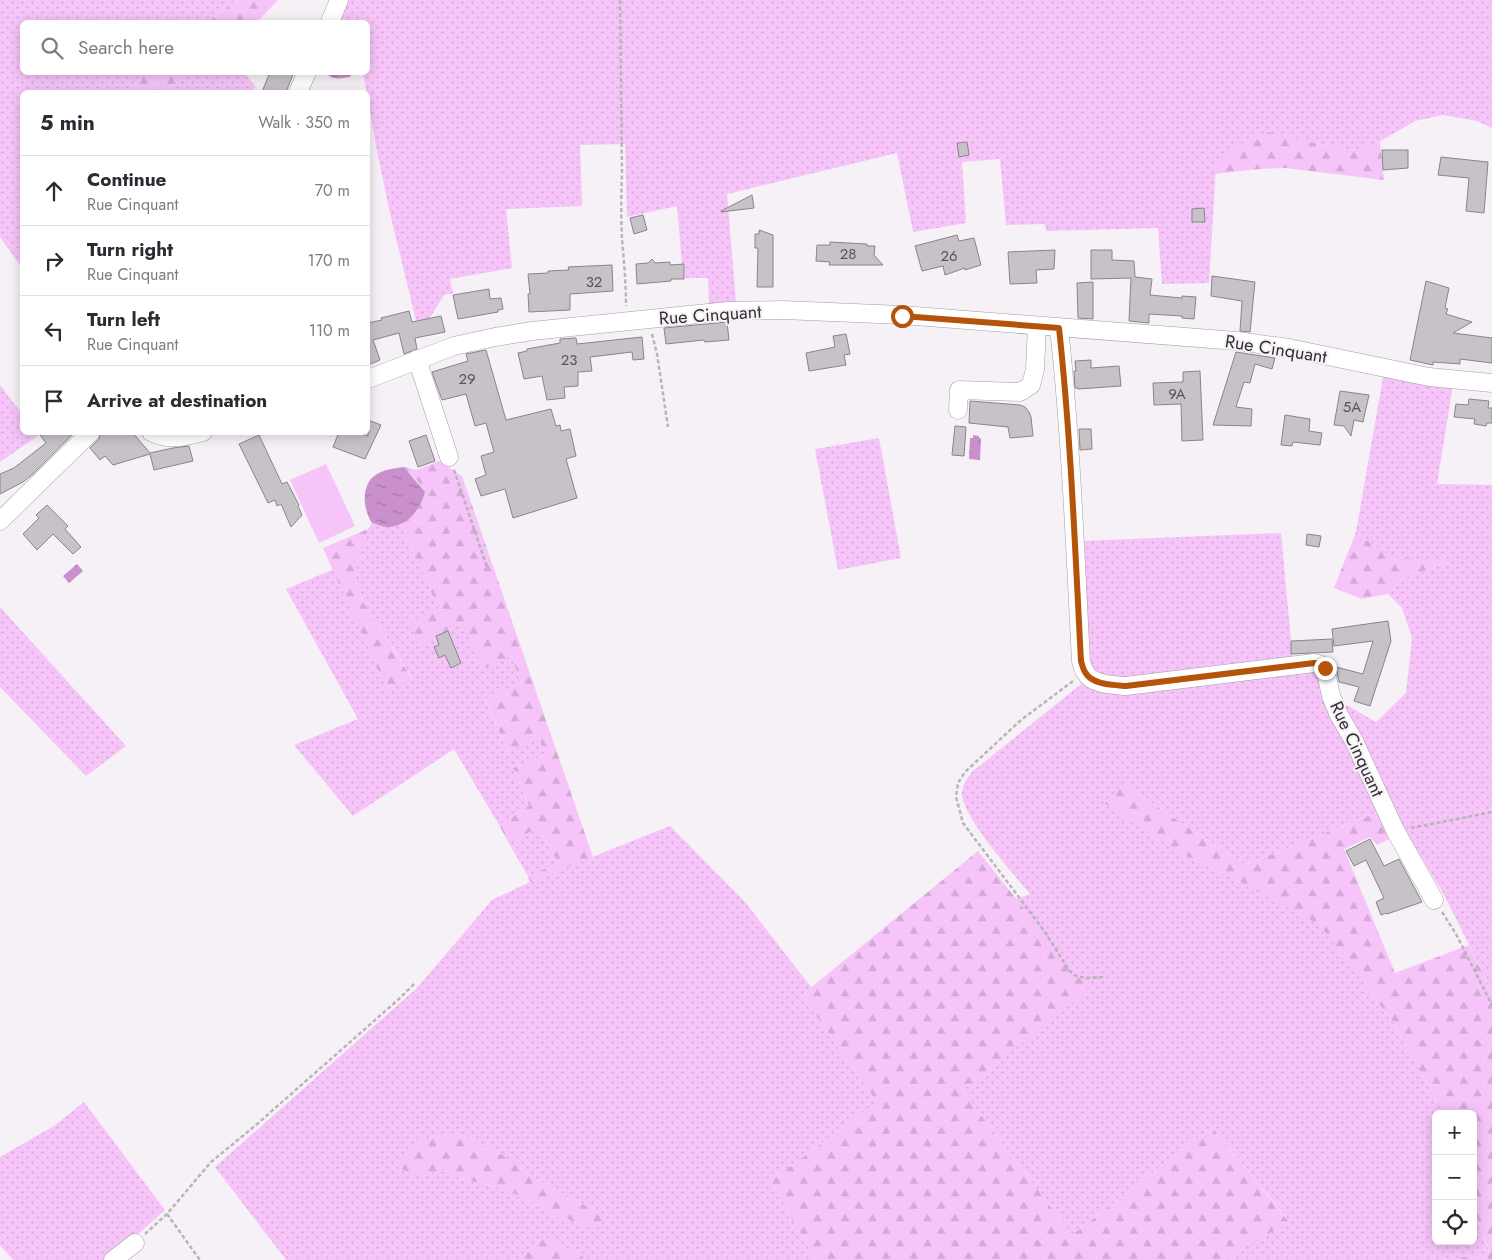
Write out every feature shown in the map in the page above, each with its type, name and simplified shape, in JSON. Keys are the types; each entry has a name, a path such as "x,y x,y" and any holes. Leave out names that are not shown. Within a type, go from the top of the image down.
{"street":[{"path":"331,20 340,0"},
{"path":"299,90 306,75"},
{"name":"Rue Cinquant","path":"370,378 454,346 495,337 532,331 728,311 783,310 902,316 1238,341 1289,348 1429,377 1492,383"},
{"path":"958,410 959,390 1020,392 1031,385 1035,369 1037,326"},
{"path":"1059,328 1070,462 1081,661 1084,672"},
{"path":"417,359 449,457"},
{"path":"5,516 88,435"},
{"path":"158,435 166,438 192,435"},
{"name":"Rue Cinquant","path":"1084,672 1090,678 1097,681 1109,685 1126,686 1314,663 1320,664 1325,668 1339,715 1354,741 1394,830 1434,900"},
{"path":"114,1260 135,1243"}],"path":[{"path":"620,0 621,219 625,268 626,321"},
{"path":"645,319 652,332 657,354 668,427"},
{"path":"449,457 487,567"},
{"path":"1084,672 1021,720 964,772 958,783 956,797 963,823 1046,932 1068,969 1074,975 1085,978 1105,977"},
{"path":"1394,830 1492,812"},
{"path":"1434,900 1456,934 1492,1005"},
{"path":"135,1243 167,1214 211,1162 256,1125 416,983"},
{"path":"167,1214 200,1260"}],"green space":[{"path":"0,0 237,0 211,20 20,20 20,75 142,75 133,85 133,90 20,90 20,265 0,237"},
{"path":"237,0 278,0 259,20 211,20"},
{"path":"344,0 1492,0 1492,128 1477,121 1443,115 1415,121 1372,146 1352,150 1310,142 1216,165 1209,283 1162,284 1158,228 1046,231 1045,224 1006,225 1000,159 962,162 966,223 913,232 897,153 727,194 736,303 709,306 708,278 685,278 685,264 682,264 677,206 627,217 625,144 580,145 582,206 506,209 512,268 450,279 453,293 444,295 429,319 432,334 420,337 377,151 370,112 370,90 366,90 363,75 370,75 370,20 335,20"},
{"path":"142,75 190,75 165,90 133,90 133,85"},
{"path":"190,75 246,75 256,87 252,90 165,90"},
{"path":"1268,132 1352,150 1372,146 1380,142 1384,180 1285,168 1215,174 1216,165 1232,148"},
{"path":"1384,372 1453,385 1437,484 1492,485 1492,990 1443,893 1406,832 1338,700 1376,722 1406,693 1412,638 1402,608 1388,594 1404,579 1447,562 1389,557 1356,532"},
{"path":"0,385 20,411 20,435 39,435 0,462"},
{"path":"879,438 901,558 838,570 815,449"},
{"path":"439,461 462,476 593,857 530,882 528,876 558,863 539,828 508,842 499,825 529,806 513,768 545,755 539,738 507,750 485,699 521,682 511,656 482,669 463,623 419,645 410,623 439,608 405,537 402,524 417,512 419,483 404,467 417,470"},
{"path":"326,464 355,526 319,543 290,480"},
{"path":"372,523 387,527 402,524 405,537 440,608 419,645 463,623 511,656 521,682 485,700 507,750 539,738 545,755 513,768 529,806 499,825 454,749 353,816 294,745 358,719 286,589 334,569 388,691 412,677 363,602 355,578 357,562 368,529"},
{"path":"368,529 357,563 355,578 363,602 412,678 388,692 323,548"},
{"path":"1356,532 1389,557 1449,561 1404,579 1388,594 1362,599 1334,588"},
{"path":"1281,533 1293,662 1104,680 1089,669 1081,541"},
{"path":"0,607 126,746 86,776 0,687"},
{"path":"1313,671 1319,676 1383,810 1245,865 1123,784 1176,851 1320,924 1392,1021 1436,1099 1440,1110 1432,1110 1432,1245 1477,1245 1477,1217 1490,1254 1444,1260 1223,1260 1289,1221 1212,1127 1072,1235 962,1090 1088,990 1016,899 1030,894 978,829 964,802 962,792 964,784 972,772 1085,681"},
{"path":"1123,784 1245,865 1383,810 1396,836 1377,845 1370,837 1344,849 1395,973 1469,945 1492,990 1492,1260 1444,1260 1490,1253 1477,1217 1477,1110 1440,1110 1436,1099 1392,1021 1320,925 1242,883 1176,851 1104,803"},
{"path":"670,826 745,902 811,987 802,995 877,1102 771,1181 816,1260 584,1260 582,1255 545,1238 516,1260 286,1260 215,1167 417,988 492,900 530,882","holes":["456,1133 478,1142 503,1156 532,1177 601,1214 586,1227 568,1219 550,1216 528,1199 497,1187 462,1179 447,1171 431,1172"]},
{"path":"539,828 558,863 528,876 508,842"},
{"path":"978,851 1089,990 962,1090 1072,1235 1212,1127 1289,1222 1223,1260 816,1260 771,1181 877,1102 802,995"},
{"path":"84,1102 165,1210 107,1260 13,1260 0,1245 0,1157 54,1126"},
{"path":"456,1133 504,1156 532,1177 601,1214 602,1224 596,1228 586,1227 568,1219 550,1216 528,1199 497,1187 462,1179 447,1171 410,1175 401,1168 402,1159 406,1151 413,1146 429,1138"},
{"path":"545,1238 582,1255 584,1260 516,1260"}],"water":[{"path":"351,75 350,77 340,78 329,76"},
{"path":"973,435 981,438 980,460 969,459 970,438 973,438"},
{"path":"404,467 425,492 420,505 407,521 401,524 384,527 372,523 366,510 365,502 366,488 369,481 381,472"},
{"path":"77,564 83,571 69,583 63,576"}],"building":[{"path":"269,75 293,75 287,90 263,90"},
{"path":"967,142 969,155 959,157 957,143"},
{"path":"1382,150 1408,150 1408,168 1383,170"},
{"path":"1441,157 1488,162 1484,213 1466,211 1469,178 1438,175"},
{"path":"752,195 754,208 721,212 721,211"},
{"path":"1204,208 1205,222 1192,222 1192,209"},
{"path":"643,215 647,230 634,234 630,218"},
{"path":"759,230 773,235 773,287 757,287 758,248 755,248 755,234 759,234"},
{"path":"957,235 959,241 974,238 981,265 945,275 943,266 922,271 915,246"},
{"path":"830,242 875,246 874,255 883,265 829,265 830,262 816,261 817,245 830,245"},
{"path":"1055,250 1054,269 1036,270 1037,283 1010,284 1008,252"},
{"path":"1091,250 1112,250 1112,260 1134,261 1135,277 1152,279 1150,295 1182,298 1182,296 1196,297 1194,319 1182,318 1182,316 1149,314 1149,323 1129,321 1131,278 1091,279"},
{"path":"652,259 655,263 670,262 670,265 684,264 684,279 637,284 636,264 648,263"},
{"path":"612,265 613,291 570,294 570,310 529,312 528,274 569,270 568,267"},
{"path":"1212,276 1255,282 1250,332 1240,331 1242,301 1211,296"},
{"path":"1426,281 1449,288 1445,308 1448,309 1446,314 1472,322 1453,333 1492,338 1492,363 1460,359 1460,364 1433,362 1433,365 1410,360"},
{"path":"1093,282 1093,319 1078,318 1077,283"},
{"path":"489,289 490,299 501,298 503,309 498,310 498,312 458,319 453,295"},
{"path":"409,311 412,322 441,316 445,332 415,338 417,349 404,354 399,333 373,340 380,360 370,364 370,323 382,320 381,318"},
{"path":"727,322 729,340 705,342 704,340 666,344 664,328"},
{"path":"846,334 850,354 844,355 846,365 809,371 806,353 835,347 833,336"},
{"path":"642,337 644,359 633,360 632,352 590,357 592,371 578,372 578,386 564,387 565,398 547,400 542,376 524,379 518,353 527,351 527,349 560,343 560,339 576,338 577,344"},
{"path":"486,350 506,420 551,409 556,426 560,425 561,431 570,429 576,456 566,459 577,498 513,518 505,489 481,496 475,479 486,475 481,456 494,452 486,423 475,426 466,394 442,400 432,372 468,361 466,354"},
{"path":"1236,352 1275,358 1272,369 1255,364 1250,383 1244,382 1236,407 1252,409 1251,426 1213,425"},
{"path":"1091,360 1091,368 1119,366 1121,386 1075,388 1075,361"},
{"path":"1200,371 1203,440 1182,441 1181,404 1154,405 1153,383 1183,382 1183,372"},
{"path":"1340,391 1369,395 1363,422 1354,420 1351,436 1344,426 1334,425"},
{"path":"1469,399 1489,401 1488,408 1492,408 1492,423 1487,423 1486,426 1474,424 1475,419 1454,417 1456,404 1468,405"},
{"path":"970,401 1025,407 1031,417 1033,436 1010,438 1008,427 969,423"},
{"path":"1285,415 1310,419 1309,431 1322,433 1320,445 1293,442 1292,446 1281,445"},
{"path":"370,421 381,425 365,459 333,447 338,435 370,435"},
{"path":"955,426 966,427 964,456 952,455"},
{"path":"1079,429 1091,429 1092,449 1080,450"},
{"path":"40,435 72,435 33,474 23,482 0,494 0,474 14,468 46,443"},
{"path":"100,435 135,435 150,453 189,446 193,461 154,470 150,454 113,465 105,456 100,460 90,448 99,439"},
{"path":"259,435 282,484 287,482 299,505 302,515 291,527 281,504 277,506 275,500 268,503 239,444"},
{"path":"426,435 435,461 418,467 409,441"},
{"path":"47,505 68,526 65,529 81,547 73,554 53,534 37,550 23,534 39,518 36,515"},
{"path":"1307,534 1321,536 1319,547 1306,545"},
{"path":"1388,621 1391,641 1370,706 1354,701 1359,687 1339,682 1336,667 1363,674 1373,641 1334,646 1332,629"},
{"path":"448,631 461,663 451,668 445,655 439,658 434,647 439,645 436,636"},
{"path":"1332,639 1333,652 1291,654 1291,641"},
{"path":"1370,839 1384,866 1399,859 1422,902 1381,915 1376,902 1384,898 1366,860 1354,866 1346,851"}],"route":[{"path":"902,316 1059,328 1070,462 1081,661 1084,672 1090,678 1109,685 1126,686 1314,663 1320,664 1325,668"}]}
